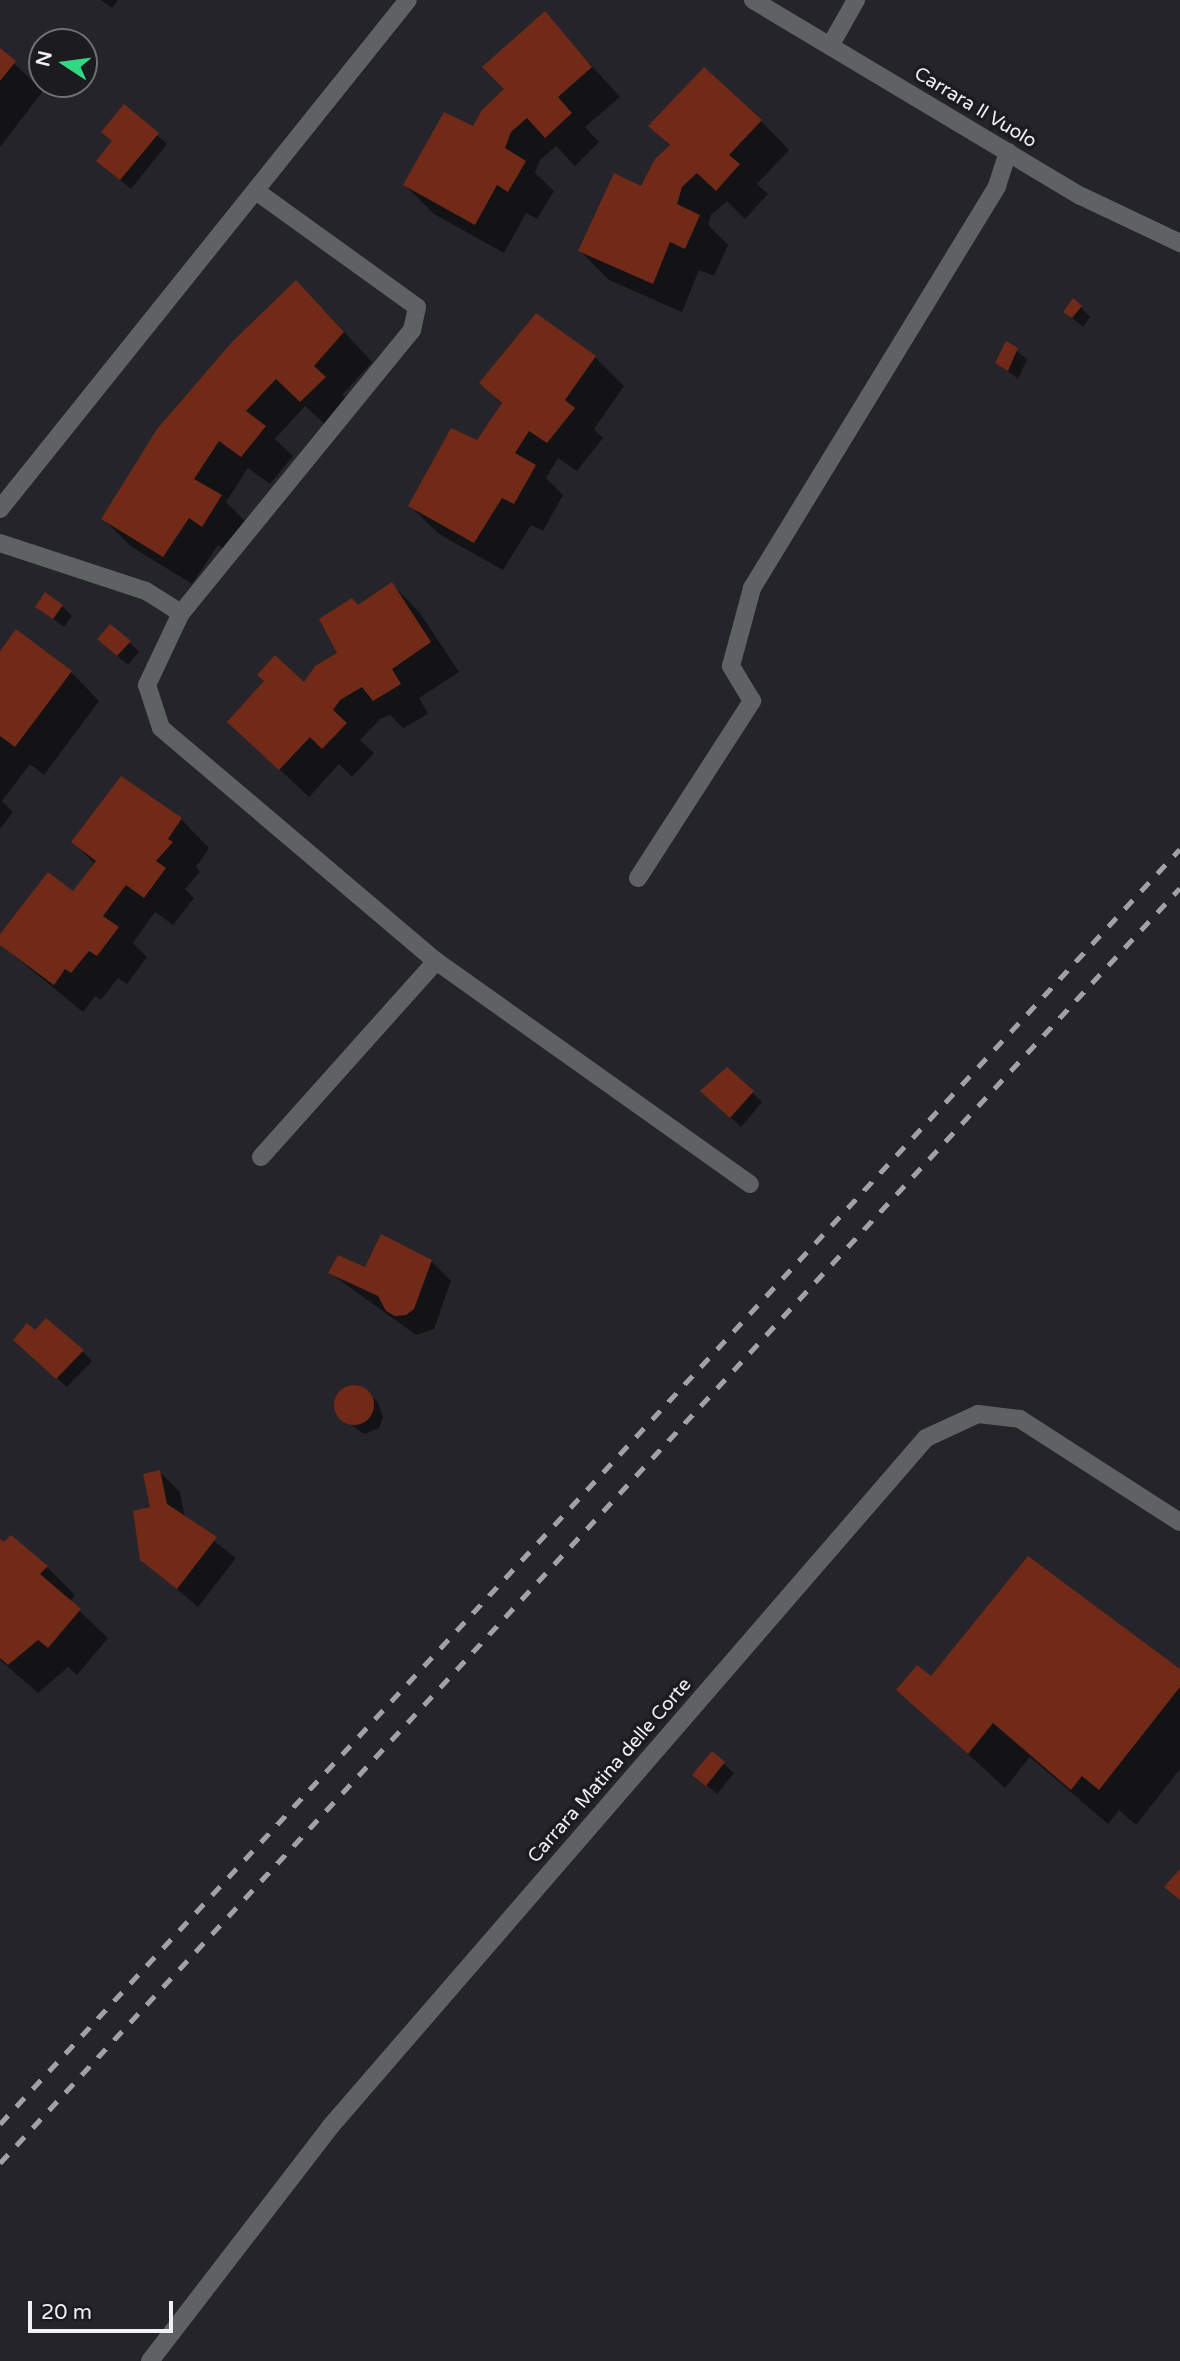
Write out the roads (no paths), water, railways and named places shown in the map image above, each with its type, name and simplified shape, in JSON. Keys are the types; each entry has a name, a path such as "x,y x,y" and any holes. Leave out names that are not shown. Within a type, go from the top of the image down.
{"street":[{"path":"0,509 408,0"},
{"name":"Carrara Il Vuolo","path":"753,0 1081,196 1180,243"},
{"path":"830,46 856,0"},
{"path":"638,878 752,701 731,666 752,588 997,187 1008,152"},
{"path":"256,191 417,307 412,330 181,612 148,685 162,728 436,961 750,1184"},
{"path":"0,543 146,591 181,612"},
{"path":"261,1157 436,961"},
{"name":"Carrara Matina delle Corte","path":"150,2361 330,2127 926,1438 978,1414 1020,1419 1180,1522"}],"railway":[{"path":"0,2124 1180,849"},
{"path":"0,2163 1180,888"}]}
